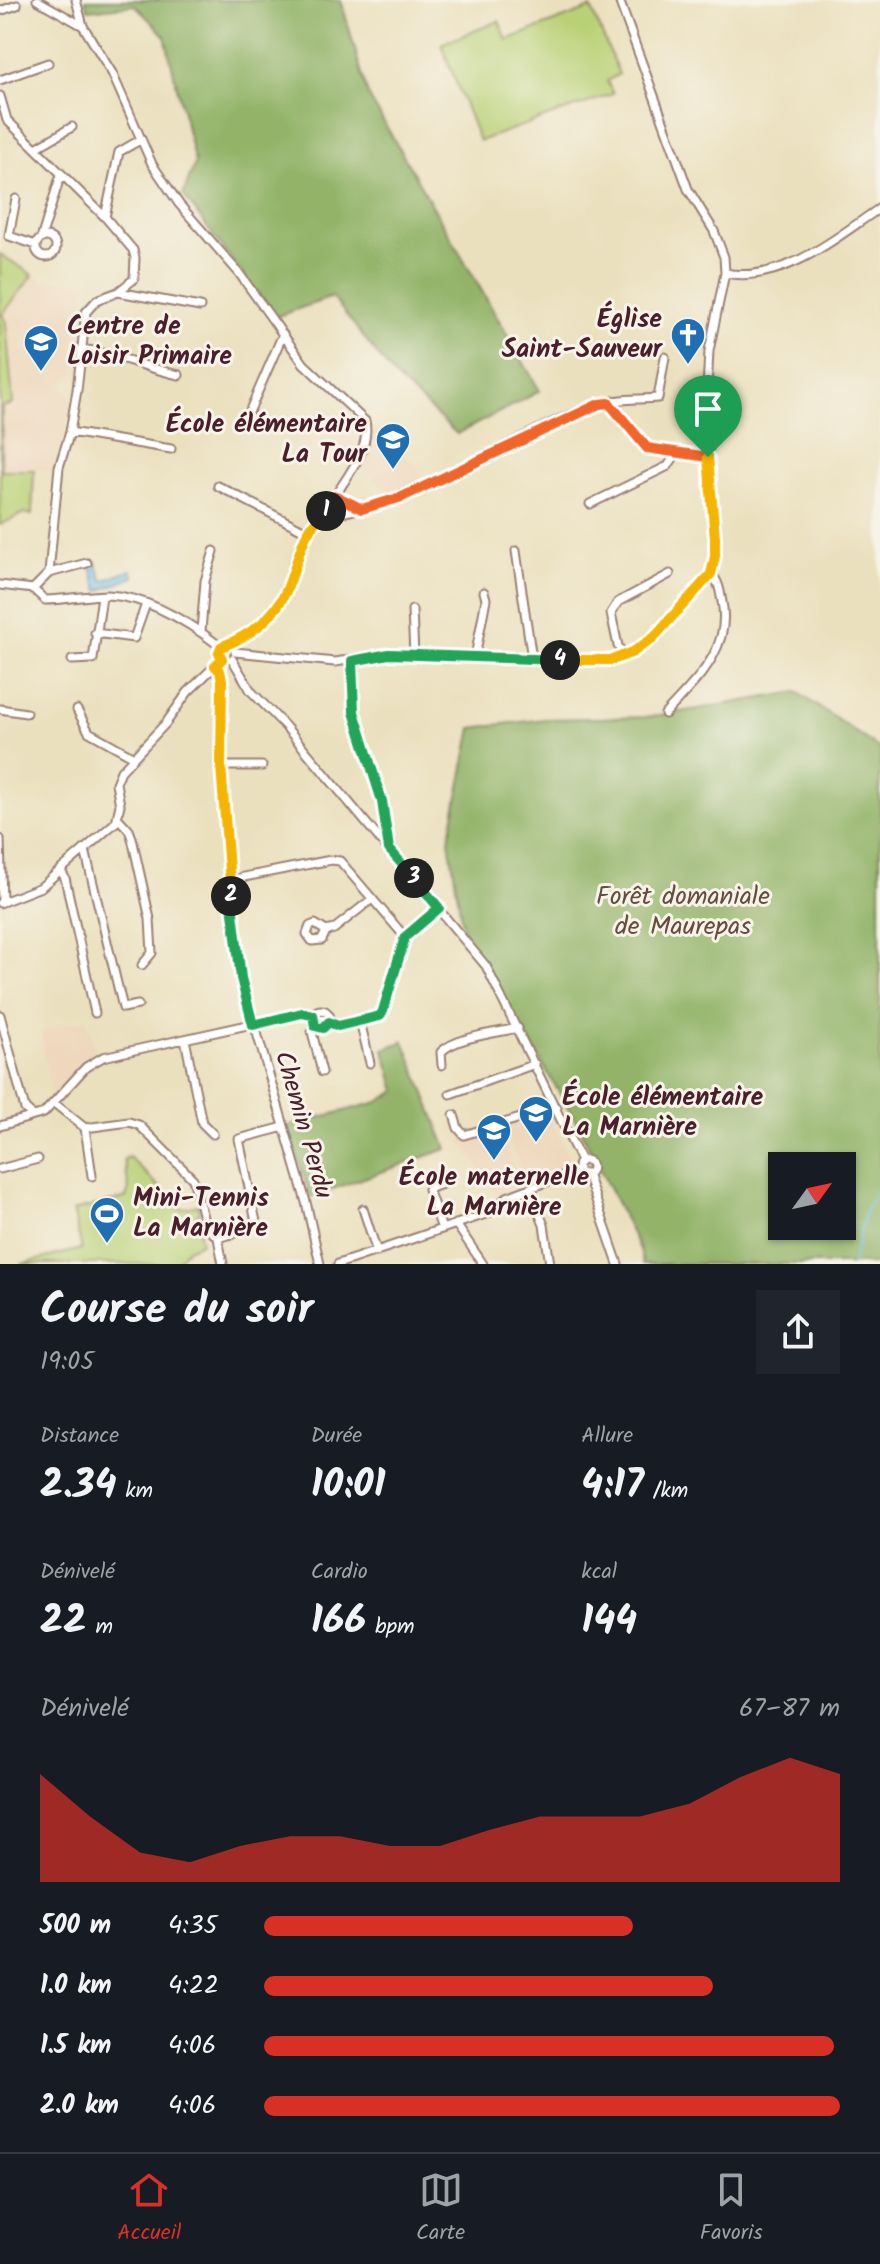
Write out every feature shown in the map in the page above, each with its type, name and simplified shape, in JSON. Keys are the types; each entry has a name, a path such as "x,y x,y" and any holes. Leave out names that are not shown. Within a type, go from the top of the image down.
{"street":[{"path":"37,0 83,26"},
{"path":"0,839 1,902 41,887 118,818 120,805 116,783 121,771 166,723 188,692 266,621 281,602 307,532 325,514 336,496 363,447 367,432 365,421 304,364 239,273 179,204 152,164 112,73 83,26 76,0"},
{"path":"0,585 33,589 45,600 109,595 165,611 233,652 335,662 389,654 612,660 653,638 711,574 715,547 706,409 709,351 725,273 718,239 688,189 619,0"},
{"path":"0,11 17,5"},
{"path":"0,80 48,63"},
{"path":"0,96 4,121 36,148 105,217 133,250 136,265 134,279 118,292 97,300 86,312 70,432 59,467 49,573"},
{"path":"36,148 72,127"},
{"path":"105,217 119,152 140,140"},
{"path":"16,199 9,236 39,242 61,174"},
{"path":"725,273 747,276 805,257 880,208"},
{"path":"118,292 200,307"},
{"path":"250,410 283,334"},
{"path":"81,349 107,352 151,369 179,375"},
{"path":"325,514 362,509 402,497 599,404 658,398 665,357"},
{"path":"609,403 647,448 708,457"},
{"path":"70,432 171,449"},
{"path":"590,504 668,466 676,454"},
{"path":"218,486 307,532"},
{"path":"336,496 362,509"},
{"path":"201,631 205,581 214,551"},
{"path":"516,551 532,659"},
{"path":"33,589 49,573 87,563"},
{"path":"624,656 618,646 611,613 618,602 670,574"},
{"path":"665,714 710,664 719,647 723,608 717,579 711,574"},
{"path":"475,657 486,599 484,592"},
{"path":"72,660 93,659 102,596"},
{"path":"95,633 134,638 146,604"},
{"path":"412,610 414,655"},
{"path":"221,647 219,652 222,659"},
{"path":"233,652 251,691 285,726 486,966 581,1161"},
{"path":"352,661 354,712 382,801 389,849"},
{"name":"Chemin Perdu","path":"215,666 222,680 221,766 229,880 241,978 320,1264"},
{"path":"0,709 26,713"},
{"path":"77,710 89,732 134,757"},
{"path":"221,766 262,766"},
{"path":"118,818 132,838 150,919 152,953 142,965"},
{"path":"85,850 123,1008 138,1005"},
{"path":"229,880 340,861 405,937"},
{"path":"61,871 95,1013"},
{"path":"326,931 334,929 372,899"},
{"path":"329,1022 338,1026 380,1016 405,937 439,908"},
{"path":"317,1011 325,1011 329,1014 329,1022 326,1027 318,1027 313,1023 313,1015 317,1011"},
{"path":"0,1126 44,1113 86,1067 103,1057 302,1013 313,1015"},
{"path":"0,1015 25,1109 33,1116"},
{"path":"360,1021 370,1063"},
{"path":"318,1027 312,1032 322,1072"},
{"path":"442,1065 441,1052 446,1047 518,1028"},
{"path":"185,1039 202,1123 213,1134"},
{"path":"450,1094 535,1064"},
{"path":"54,1103 85,1128 92,1176"},
{"path":"454,1115 464,1135 557,1107"},
{"path":"85,1128 129,1122 139,1125 193,1179 205,1225 218,1238 223,1264"},
{"path":"218,1238 249,1229 256,1222 239,1139 284,1127"},
{"path":"0,1169 38,1159"},
{"path":"338,1264 489,1213 507,1197 583,1172 591,1165 581,1161"},
{"path":"581,1161 578,1166 618,1264"},
{"path":"442,1229 428,1189 448,1182"},
{"path":"529,1189 544,1225 550,1264"},
{"path":"363,1209 377,1252"},
{"path":"456,1224 483,1264"}],"shaded area":[{"name":"Centre de Loisir Primaire","path":"33,275 45,282 87,281 78,324 74,372 62,388 69,392 72,400 55,472 26,468 1,470 2,406 13,404 6,322 1,315"},
{"name":"École élémentaire La Tour","path":"377,427 428,480 391,497 358,462"},
{"path":"87,1019 95,1052 52,1095 40,1031"},
{"name":"École élémentaire La Marnière","path":"547,1109 571,1165 525,1184 503,1123"},
{"name":"École maternelle La Marnière","path":"499,1124 520,1185 498,1196 460,1140"}],"green space":[{"path":"85,0 341,0 368,95 540,391 457,434 395,377 332,297 275,317 183,195 195,163 165,36 135,5 88,10"},
{"path":"591,8 619,74 607,81 613,94 479,141 441,44 499,21 507,40"},
{"path":"0,254 33,275 2,315 6,322 13,404 2,407 1,470 34,470 32,515 24,513 0,525"},
{"name":"Forêt domaniale de Maurepas","path":"797,692 880,749 880,1264 643,1264 640,1250 578,1125 491,976 464,937 449,840 472,728 545,719 651,717"},
{"path":"404,1041 447,1149 310,1197 288,1126 378,1102 396,1091 384,1049"},
{"path":"129,1157 182,1209 198,1205 200,1214 196,1215 201,1243 187,1249 175,1264 21,1264 82,1249 73,1211 126,1198 129,1189 124,1159"}],"water":[{"path":"96,562 103,581 131,570 134,577 99,591 90,564"}],"waterway":[{"path":"853,1264 865,1212 880,1186"}],"place":[{"name":"Église Saint-Sauveur","path":"688,366"},
{"name":"Centre de Loisir Primaire","path":"41,373"},
{"name":"École élémentaire La Tour","path":"393,471"},
{"name":"École élémentaire La Marnière","path":"536,1144"},
{"name":"École maternelle La Marnière","path":"494,1162"},
{"name":"Mini-Tennis La Marnière","path":"107,1245"}],"route":[{"path":"609,403 647,448 708,457 715,538 711,574 653,638 633,652 612,660 389,654 352,661 354,712 382,801 389,849 439,908 405,937 380,1016 338,1026 329,1022 320,1028 312,1021 313,1015 302,1013 253,1025 241,978 229,880 221,766 222,675 215,666 222,659 219,652 221,647 231,645 266,621 281,602 291,580 299,548 323,512 336,496 362,509 402,497 599,404 609,403"}]}
